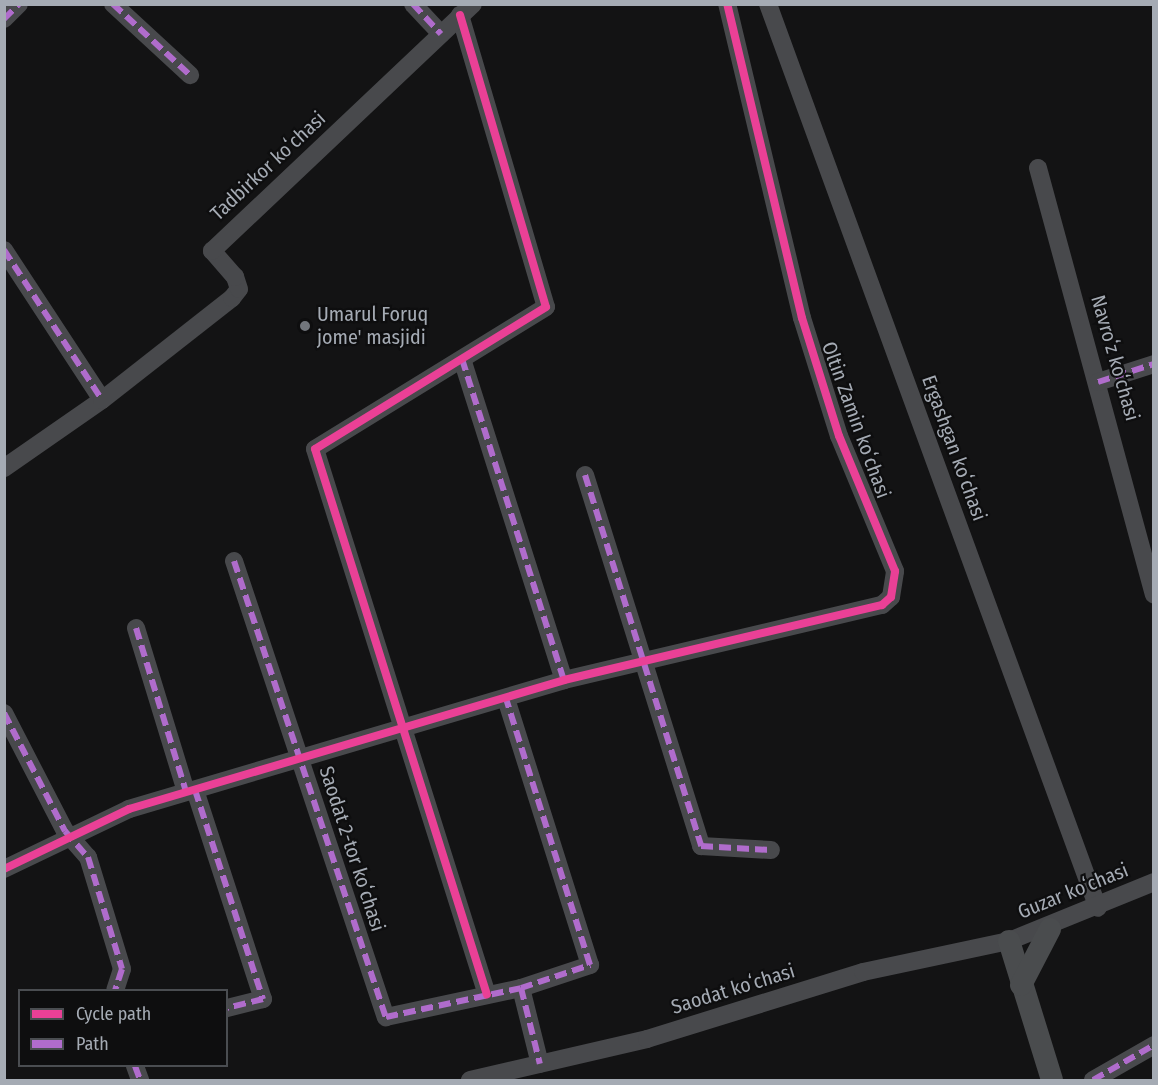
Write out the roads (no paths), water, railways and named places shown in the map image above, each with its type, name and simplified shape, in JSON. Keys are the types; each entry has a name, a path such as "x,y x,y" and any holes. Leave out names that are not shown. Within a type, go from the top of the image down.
{"main road":[{"path":"1021,985 1050,928"},
{"path":"1009,940 1052,1080"}],"street":[{"path":"5,18 19,4"},
{"path":"113,4 190,75"},
{"path":"413,4 441,34"},
{"name":"Oltin Zamin koʻchasi","path":"4,869 129,809 404,730 564,680 882,605 896,588 895,571 839,436 802,318 727,4"},
{"name":"Ergashgan koʻchasi","path":"768,4 1098,908"},
{"path":"467,10 546,307 315,449 488,995 588,969 591,954 506,698"},
{"name":"Tadbirkor koʻchasi","path":"4,468 102,400 232,298 239,289 234,277 212,251 467,10"},
{"name":"Navroʻz koʻchasi","path":"1038,168 1154,595"},
{"path":"4,250 102,400"},
{"path":"462,359 564,680"},
{"path":"1098,382 1154,364"},
{"path":"585,475 646,659 701,846 771,850"},
{"name":"Saodat 2-tor koʻchasi","path":"234,561 381,1015 393,1017 488,995"},
{"path":"136,628 263,999 228,1008"},
{"path":"4,713 70,837 87,857 111,924 122,969 115,989"},
{"name":"Guzar koʻchasi","path":"1009,940 1050,928 1154,882"},
{"name":"Saodat koʻchasi","path":"470,1080 505,1076 540,1064 647,1039 863,972 1009,940"},
{"path":"521,988 540,1064"},
{"path":"1093,1080 1154,1044"}],"place":[{"name":"Umarul Foruq jome' masjidi","path":"305,326"}]}
